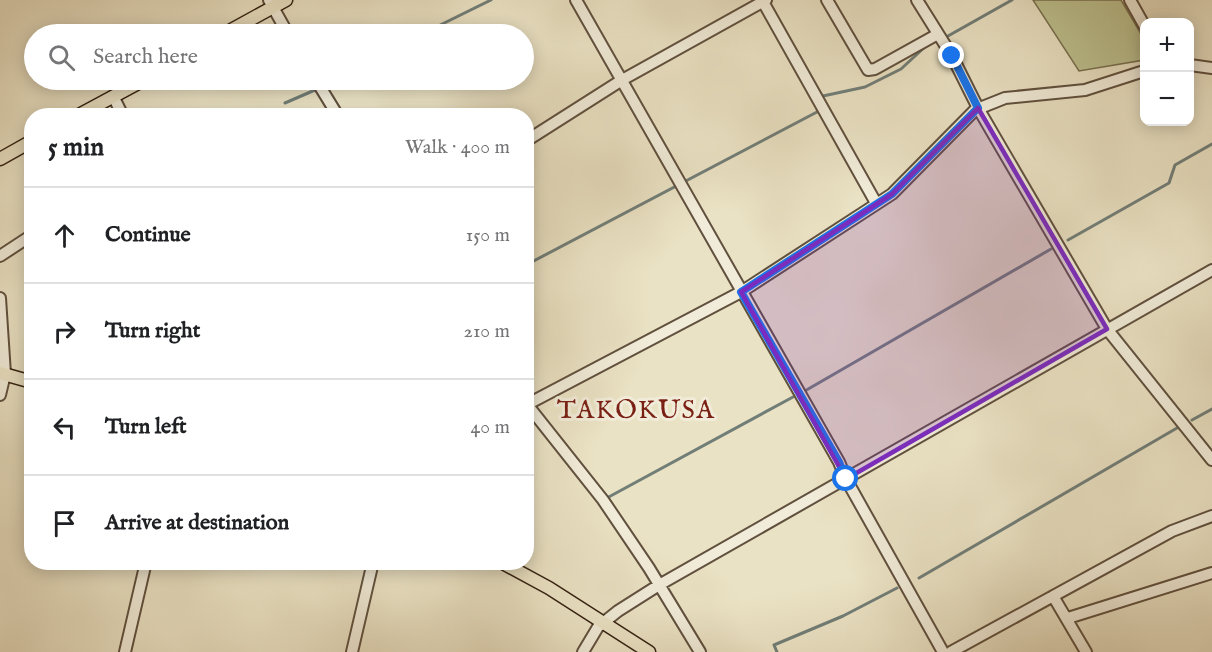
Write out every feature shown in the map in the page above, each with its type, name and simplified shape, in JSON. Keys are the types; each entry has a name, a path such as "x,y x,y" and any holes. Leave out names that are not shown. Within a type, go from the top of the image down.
{"main road":[{"path":"239,24 270,4 285,0"},
{"path":"91,108 125,90"},
{"path":"0,159 24,146"},
{"path":"2,374 24,380"},
{"path":"516,570 605,622 649,652"}],"street":[{"path":"576,0 839,462 846,479 943,652"},
{"path":"827,0 868,70 875,69 938,34"},
{"path":"917,0 959,68 978,108 1107,330 1212,460"},
{"path":"1130,0 1140,19"},
{"path":"534,136 622,80 764,1 876,203"},
{"path":"270,4 282,24"},
{"path":"1194,66 1212,68"},
{"path":"534,400 741,292 892,194 978,108 1005,98 1085,90 1141,72"},
{"path":"322,90 333,108"},
{"path":"113,96 119,108"},
{"path":"0,256 24,240"},
{"path":"583,652 598,627 618,611 659,585 1212,270"},
{"path":"0,298 2,374 0,395"},
{"path":"534,413 603,500 700,652"},
{"path":"951,652 1172,531 1212,516"},
{"path":"125,652 144,570"},
{"path":"352,652 372,570"},
{"path":"1068,618 1212,573"},
{"path":"1053,596 1086,652"}],"highlighted area":[{"path":"978,108 1107,329 846,479 741,292 892,194"}],"green space":[{"path":"1033,0 1121,0 1140,32 1140,61 1079,71"}],"waterway":[{"path":"442,24 491,0"},
{"path":"948,36 1012,0"},
{"path":"822,100 823,96 865,87 901,69 927,45"},
{"path":"285,103 315,90"},
{"path":"534,261 817,112 819,106"},
{"path":"1068,240 1169,183 1175,165 1212,144"},
{"path":"803,392 1051,249"},
{"path":"605,499 793,397"},
{"path":"1192,420 1212,409"},
{"path":"919,578 1177,428"},
{"path":"777,652 774,645 843,616 897,588"}],"district":[{"name":"TAKOKUSA","path":"636,409"}],"route":[{"path":"846,479 839,462 741,292 892,194 978,108 952,56"}]}
